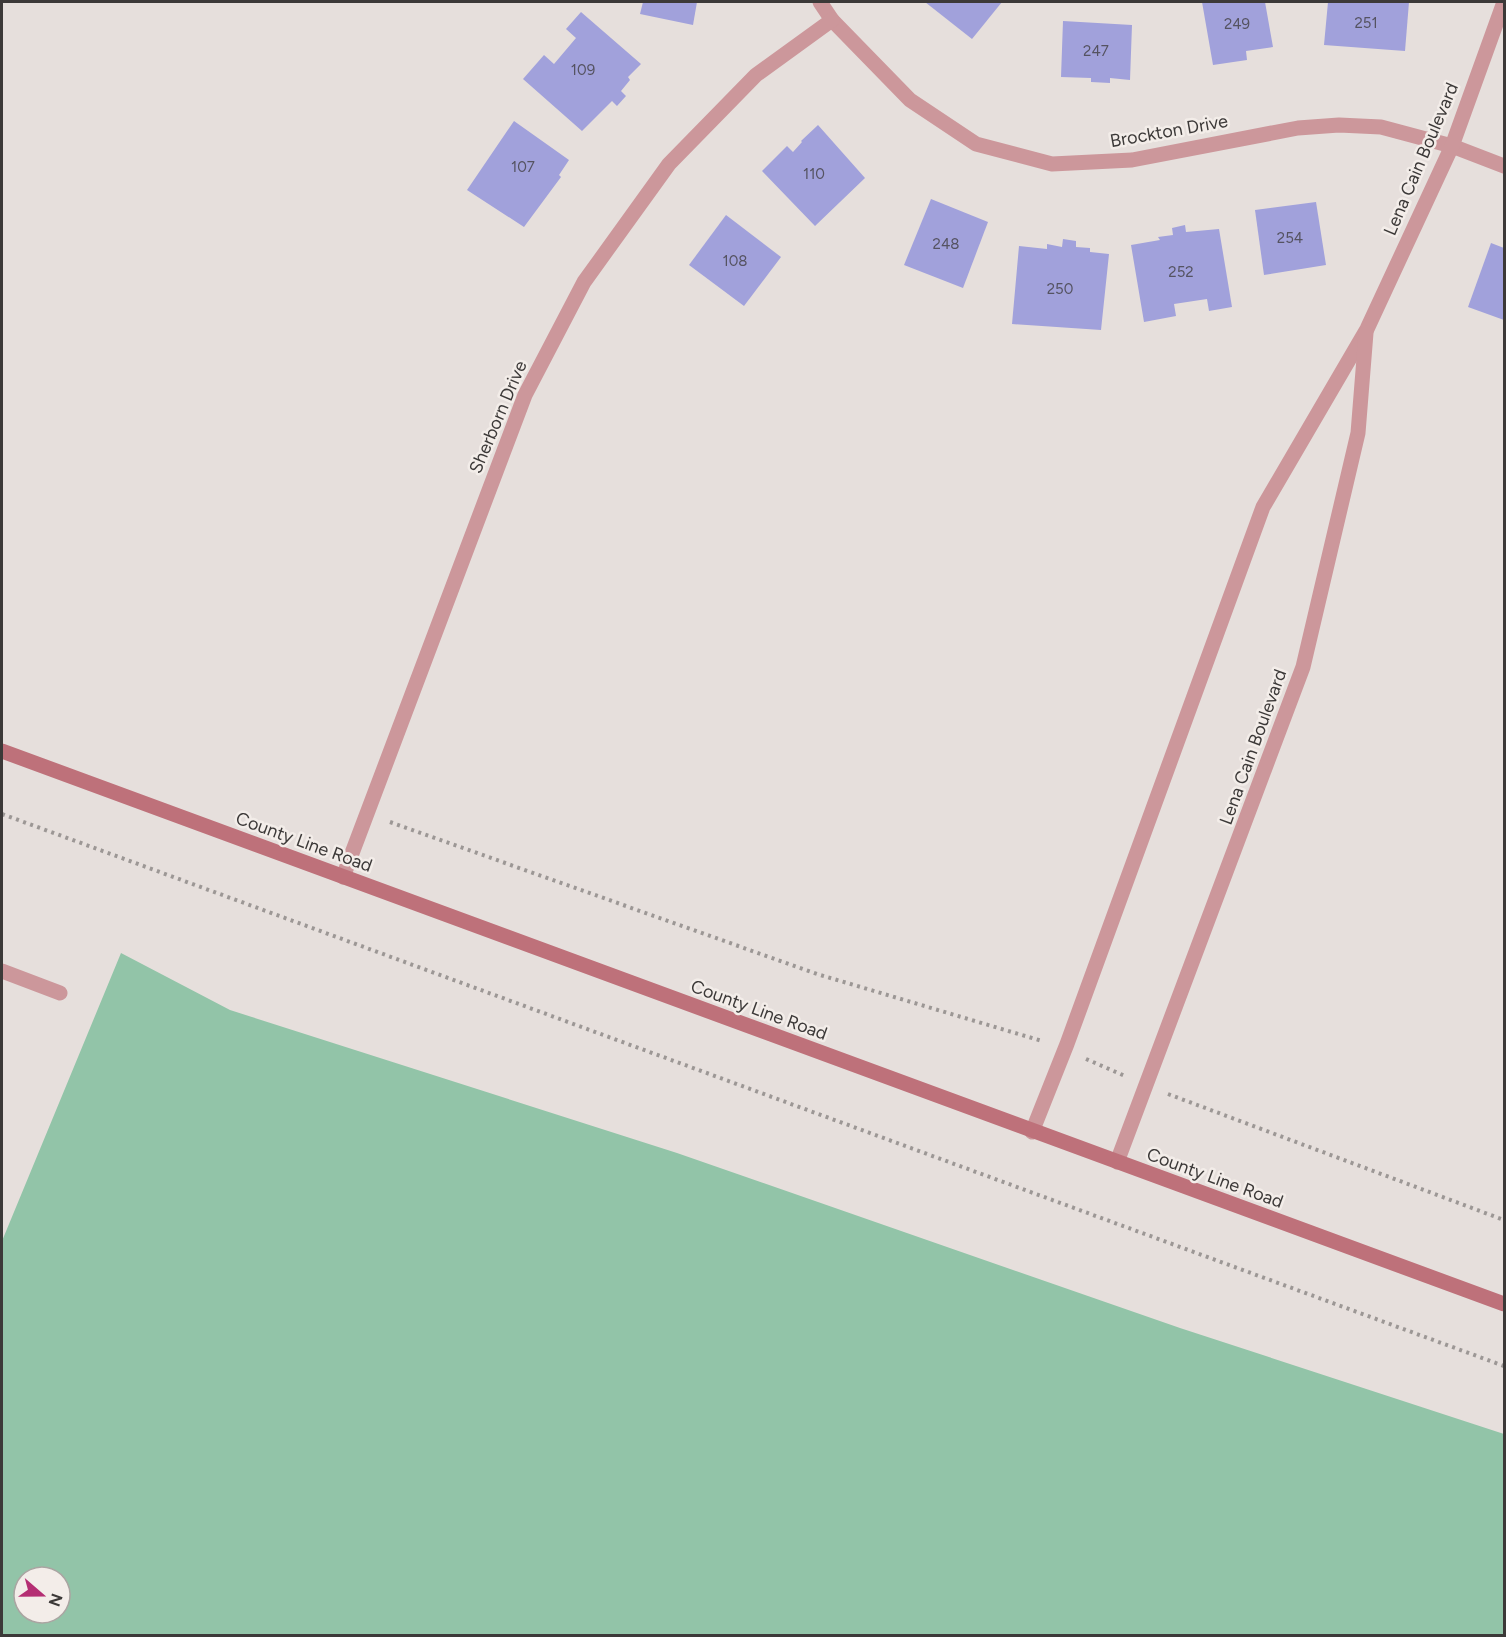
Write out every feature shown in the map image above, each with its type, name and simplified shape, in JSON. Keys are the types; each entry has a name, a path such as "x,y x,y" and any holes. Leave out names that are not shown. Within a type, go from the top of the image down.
{"main road":[{"name":"County Line Road","path":"2,751 1504,1304"}],"street":[{"name":"Brockton Drive","path":"820,2 832,20 910,100 976,144 1052,164 1132,160 1298,128 1328,126 1381,128 1452,146 1504,166"},
{"name":"Lena Cain Boulevard","path":"1032,1132 1065,1050 1263,507 1367,329 1452,146 1504,2"},
{"name":"Sherborn Drive","path":"344,877 525,395 584,282 669,164 756,75 832,20"},
{"name":"Lena Cain Boulevard","path":"1117,1162 1303,667 1358,433 1367,329"},
{"path":"2,970 60,993"}],"path":[{"path":"2,813 1504,1366"},
{"path":"367,813 818,974 1065,1050 1147,1085 1504,1220"}],"green space":[{"path":"121,953 230,1010 677,1153 1180,1328 1504,1434 1504,1635 2,1635 2,1241"}],"building":[{"path":"643,2 697,2 693,25 640,14"},
{"path":"925,2 1002,2 972,39"},
{"path":"1202,2 1265,2 1273,47 1246,51 1247,60 1213,65"},
{"path":"1328,2 1409,2 1405,51 1324,45"},
{"path":"581,12 641,64 628,77 630,80 621,91 626,96 617,106 612,101 582,131 523,79 544,55 554,64 576,38 566,29"},
{"path":"1063,21 1132,25 1130,80 1110,78 1110,83 1091,82 1091,78 1061,77"},
{"path":"514,121 569,160 559,175 561,177 524,227 467,190"},
{"path":"818,125 865,178 815,226 762,171 787,146 793,152"},
{"path":"931,199 988,222 963,288 904,265"},
{"path":"1316,202 1326,265 1264,275 1255,210"},
{"path":"726,215 781,257 744,306 689,265"},
{"path":"1185,225 1186,232 1219,229 1232,307 1209,311 1207,299 1174,304 1176,316 1144,322 1131,245 1160,240 1158,237 1173,235 1172,228"},
{"path":"1063,239 1076,241 1076,247 1090,248 1090,252 1109,254 1101,330 1012,324 1019,246 1047,249 1047,244 1062,247"},
{"path":"1491,243 1504,248 1504,320 1468,307"}]}
